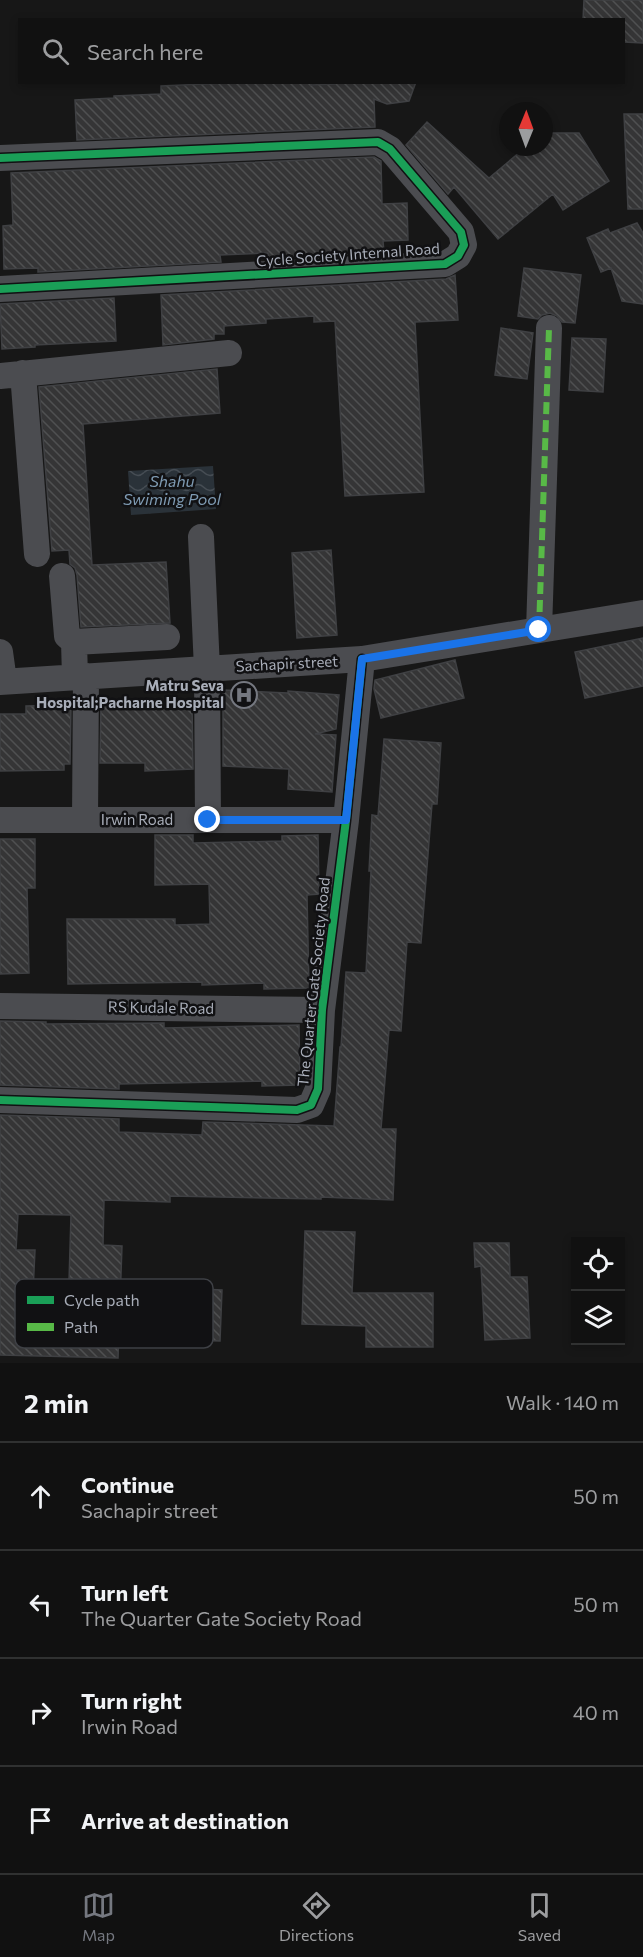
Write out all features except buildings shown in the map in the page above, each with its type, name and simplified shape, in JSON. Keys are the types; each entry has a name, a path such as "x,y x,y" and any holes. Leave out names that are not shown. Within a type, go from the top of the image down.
{"street":[{"name":"Cycle Society Internal Road","path":"0,158 378,142 390,149 461,232 464,244 458,256 446,264 0,289"},
{"path":"539,630 549,328"},
{"path":"37,554 11,374 229,353"},
{"path":"201,537 207,669 208,820"},
{"path":"62,576 67,636 74,642 80,677 85,820"},
{"name":"Sachapir street","path":"2,682 362,659 643,613"},
{"path":"74,642 167,637"},
{"path":"0,652 2,682"},
{"name":"The Quarter Gate Society Road","path":"0,1100 297,1110 311,1105 318,1089 322,1010 346,820 362,659"},
{"name":"Irwin Road","path":"0,820 346,820"},
{"name":"RS Kudale Road","path":"0,1006 322,1010"}],"water":[{"name":"Shahu Swiming Pool","path":"213,466 216,509 131,515 128,471"}],"marked path":[{"path":"539,630 549,328"}],"cycle path":[{"path":"0,158 378,142 390,149 461,232 464,245 458,256 445,264 0,289"},
{"path":"0,1100 297,1110 311,1105 318,1089 322,1010 346,820 362,659"}],"place":[{"name":"Matru Seva Hospital;Pacharne Hospital","path":"244,695"}],"route":[{"path":"208,820 346,820 362,659 539,630"}]}
